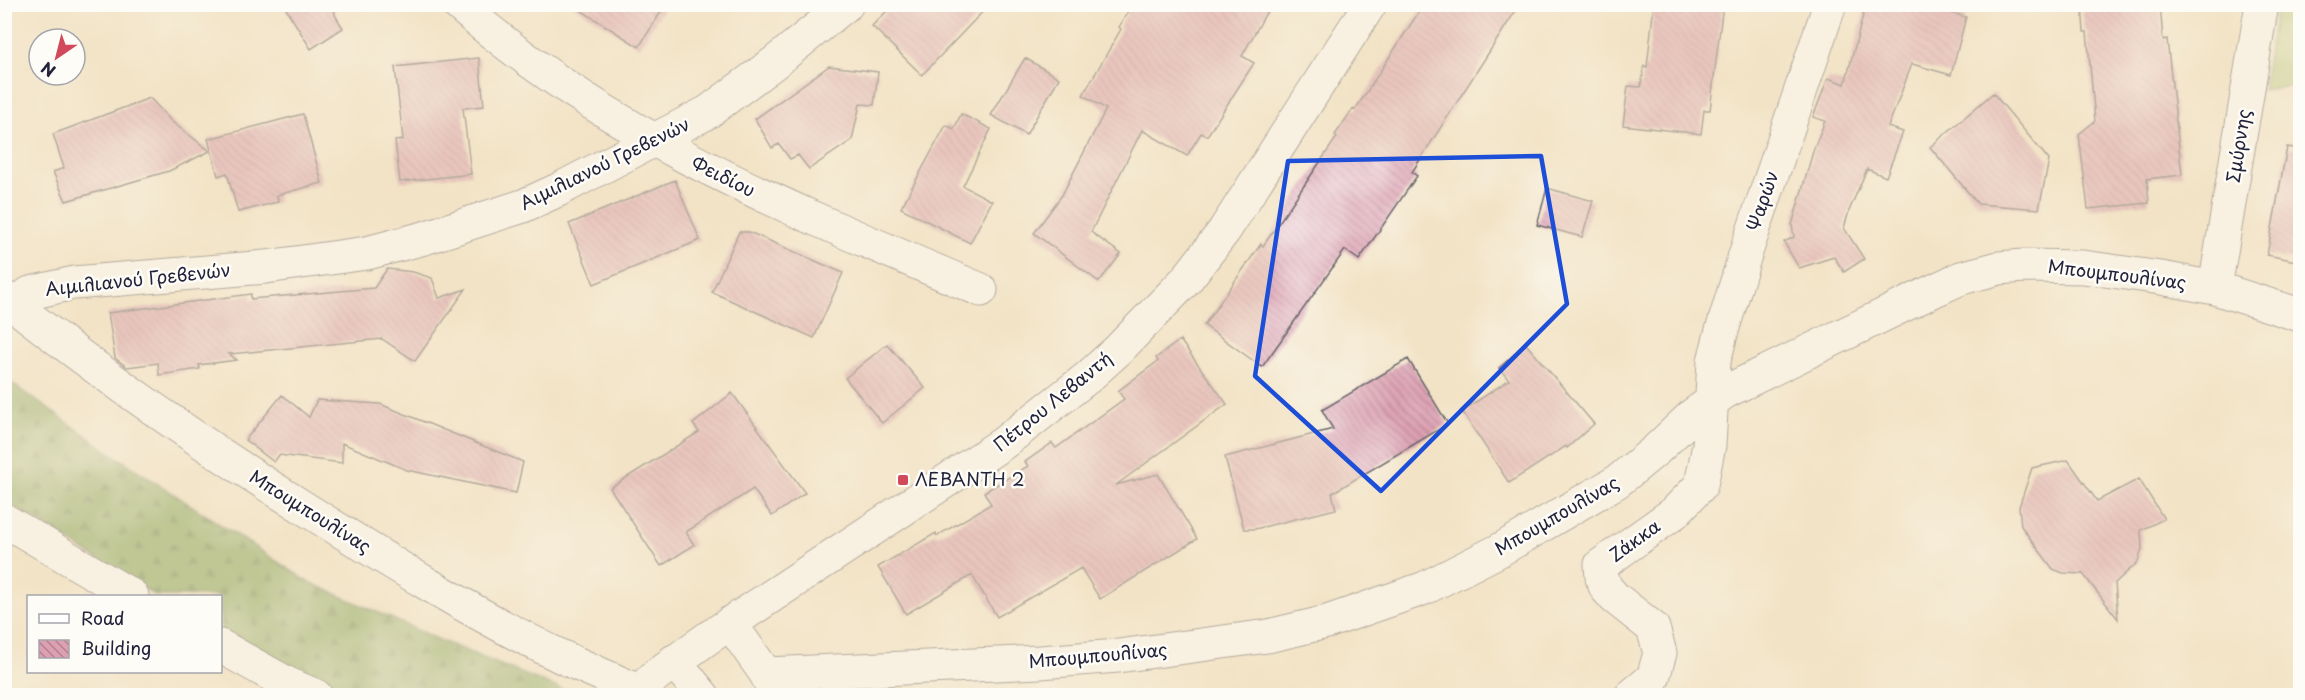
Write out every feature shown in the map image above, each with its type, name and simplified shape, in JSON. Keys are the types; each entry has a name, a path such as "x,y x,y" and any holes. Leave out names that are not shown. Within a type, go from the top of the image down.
{"street":[{"name":"Φειδίου","path":"458,4 489,32 589,101 693,162 753,192 981,290"},
{"name":"Αιμιλιανού Γρεβενών","path":"9,301 30,293 74,283 266,267 367,253 424,238 523,206 686,125 723,101 847,4"},
{"name":"Πέτρου Λεβαντή","path":"637,693 674,661 994,449 1079,384 1118,350 1186,280 1224,231 1370,4"},
{"name":"Ψαρών","path":"1712,400 1714,362 1721,334 1745,255 1830,4"},
{"name":"Σμύρνης","path":"2215,288 2262,4"},
{"name":"Μπουμπουλίνας","path":"772,685 1118,656 1268,636 1327,622 1425,588 1507,546 1618,481 1643,462 1712,400 1932,291 1978,273 2024,266 2082,267 2215,288 2301,315"},
{"name":"Μπουμπουλίνας","path":"9,301 89,363 235,465 463,604 637,693"},
{"name":"Ζάκκα","path":"1631,696 1653,678 1660,653 1653,628 1606,588 1601,565 1674,513 1701,485 1709,445 1712,400"},
{"path":"4,520 129,595"},
{"path":"730,623 772,685"},
{"path":"222,647 288,684 316,696"},
{"path":"674,661 704,696"}],"highlighted area":[{"path":"1541,156 1567,304 1381,491 1255,376 1288,161"}],"green space":[{"path":"2277,5 2300,5 2300,85 2262,90"},
{"path":"4,378 120,459 307,581 442,641 575,695 339,695 286,678 222,638 222,595 154,595 5,501"}],"building":[{"path":"283,4 334,4 335,15 343,28 311,49"},
{"path":"571,4 666,4 639,47"},
{"path":"894,4 990,4 922,75 872,26"},
{"path":"1132,4 1271,4 1242,56 1254,63 1207,136 1201,133 1187,156 1142,130 1091,232 1121,254 1099,282 1034,233 1062,195 1106,109 1083,95 1121,29 1119,27"},
{"path":"1424,4 1520,4 1412,172 1417,176 1359,260 1345,250 1262,367 1204,325 1261,244 1263,246"},
{"path":"1654,4 1723,4 1710,110 1704,110 1701,134 1623,125 1628,86 1641,87 1644,66 1647,67"},
{"path":"1866,4 1918,4 1966,17 1951,75 1912,64 1888,127 1903,132 1886,177 1867,169 1849,211 1844,228 1864,259 1844,272 1834,257 1799,268 1784,242 1794,237 1792,225 1814,148 1825,121 1813,117 1828,78 1845,84"},
{"path":"2082,4 2160,4 2163,40 2167,39 2182,175 2147,179 2149,203 2088,209 2079,134 2095,121 2087,32 2084,32"},
{"path":"479,58 484,106 463,108 471,174 400,182 395,141 403,140 395,67"},
{"path":"1025,58 1059,78 1026,135 991,115"},
{"path":"829,66 878,72 874,105 860,104 852,140 809,169 798,155 790,159 779,144 772,148 755,119"},
{"path":"1993,93 2049,160 2039,209 1978,204 1930,147"},
{"path":"150,98 171,121 210,151 169,171 66,201 53,172 64,168 53,134"},
{"path":"303,114 322,183 277,195 278,202 238,212 227,173 218,176 208,139"},
{"path":"961,114 991,129 963,186 992,201 970,243 901,208 946,125 954,129"},
{"path":"2287,147 2301,149 2301,262 2267,255"},
{"path":"675,180 700,240 594,284 569,224"},
{"path":"1547,188 1593,201 1582,237 1537,225"},
{"path":"739,232 749,232 843,273 814,338 712,292"},
{"path":"387,269 413,272 432,278 439,298 466,289 415,361 382,339 229,354 237,360 199,365 200,369 159,375 158,363 127,367 115,358 108,313 251,294 251,299 374,288"},
{"path":"1180,340 1227,404 1116,485 1158,474 1197,539 1100,599 1081,568 997,617 972,575 906,614 878,567 991,504 984,492 1028,466 1025,462 1052,443 1056,448 1124,399 1118,391 1158,361 1156,358"},
{"path":"887,344 925,388 882,423 845,378"},
{"path":"1526,344 1594,424 1567,448 1566,446 1509,483 1462,411 1509,380 1499,368"},
{"path":"1408,359 1448,424 1332,493 1336,509 1255,529 1244,529 1225,457 1333,429 1322,410"},
{"path":"732,393 805,493 772,516 753,489 686,532 694,545 661,566 610,488 699,432 693,424"},
{"path":"282,395 309,417 317,400 380,404 523,462 516,493 407,470 342,443 342,463 279,455 274,462 245,440"},
{"path":"2068,460 2097,501 2139,479 2164,519 2141,530 2142,548 2138,562 2115,583 2118,619 2083,574 2063,573 2053,569 2021,526 2019,507 2032,468"}],"place":[{"name":"ΛΕΒΑΝΤΗ 2","path":"903,480"}]}
